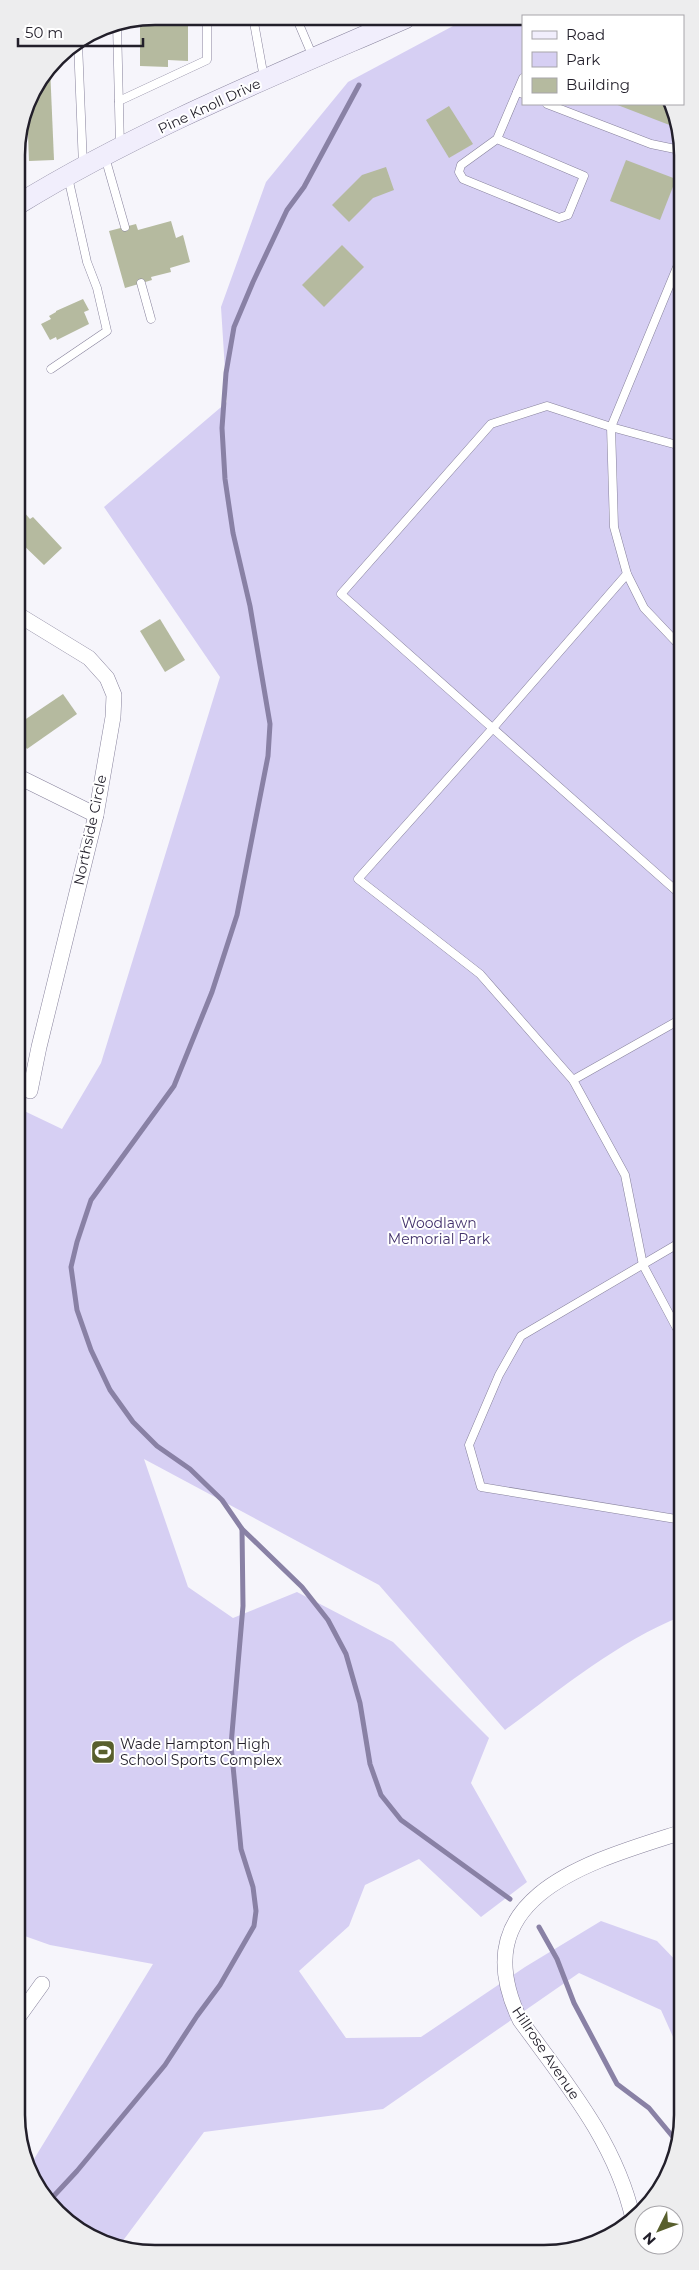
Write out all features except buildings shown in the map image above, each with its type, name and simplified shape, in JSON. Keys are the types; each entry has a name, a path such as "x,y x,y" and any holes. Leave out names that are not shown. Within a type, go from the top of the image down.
{"street":[{"name":"Pine Knoll Drive","path":"25,199 112,153 313,57 389,25"},
{"name":"Northside Circle","path":"25,619 89,658 101,669 112,686 114,695 113,718 96,815 38,1047 30,1091"},
{"path":"25,780 96,815"},
{"name":"Hillrose Avenue","path":"631,2212 617,2168 594,2122 520,2020 511,2001 505,1981 504,1955 508,1936 519,1916 536,1896 547,1887 590,1864 674,1835"},
{"path":"25,2008 42,1984"}],"lane":[{"path":"119,101 207,60 207,25"},
{"path":"254,25 265,80"},
{"path":"299,25 313,57"},
{"path":"117,30 119,101 112,153 125,227"},
{"path":"52,369 107,331 97,288 87,262 76,173 78,51"},
{"path":"497,139 584,176 568,215 559,218 463,178 459,172 461,165 497,139 520,93"},
{"path":"550,105 651,144 674,149"},
{"path":"674,275 611,427 614,527 626,574 644,608 674,640"},
{"path":"141,283 151,319"},
{"path":"674,444 546,406 491,424 341,594 674,889"},
{"path":"626,574 493,728 358,879 480,974 573,1080 625,1175 643,1265 674,1323"},
{"path":"573,1080 674,1023"},
{"path":"674,1247 521,1336 500,1375 469,1445 481,1487 674,1519"}],"green space":[{"name":"Woodlawn Memorial Park","path":"455,25 522,25 522,105 664,105 672,129 674,146 674,1620 635,1639 590,1667 505,1730 379,1585 144,1459 188,1587 233,1618 297,1592 393,1642 489,1738 471,1783 527,1882 481,1917 419,1859 365,1885 349,1926 299,1971 346,2038 421,2037 525,1967 601,1921 657,1941 674,1959 674,2039 661,2010 579,1973 383,2109 204,2132 122,2241 90,2228 63,2207 42,2180 33,2160 153,1964 50,1945 25,1936 25,1111 62,1129 101,1063 220,677 104,507 227,402 221,307 266,182 348,82"}],"waterway":[{"path":"359,85 304,187 287,210 253,282 234,327 226,373 222,428 225,479 233,533 250,606 270,724 268,756 237,915 212,992 174,1086 91,1200 71,1267 77,1310 91,1350 110,1390 133,1422 157,1446 190,1469 222,1500 242,1529 302,1587 328,1620 346,1654 360,1703 370,1764 381,1795 401,1820 510,1899"},
{"path":"54,2196 77,2171 165,2065 220,1985 254,1926 256,1911 253,1887 241,1849 231,1745 243,1606 242,1529"},
{"path":"539,1927 557,1959 574,2003 617,2084 649,2108 673,2136"}],"place":[{"name":"Wade Hampton High School Sports Complex","path":"103,1752"}]}
